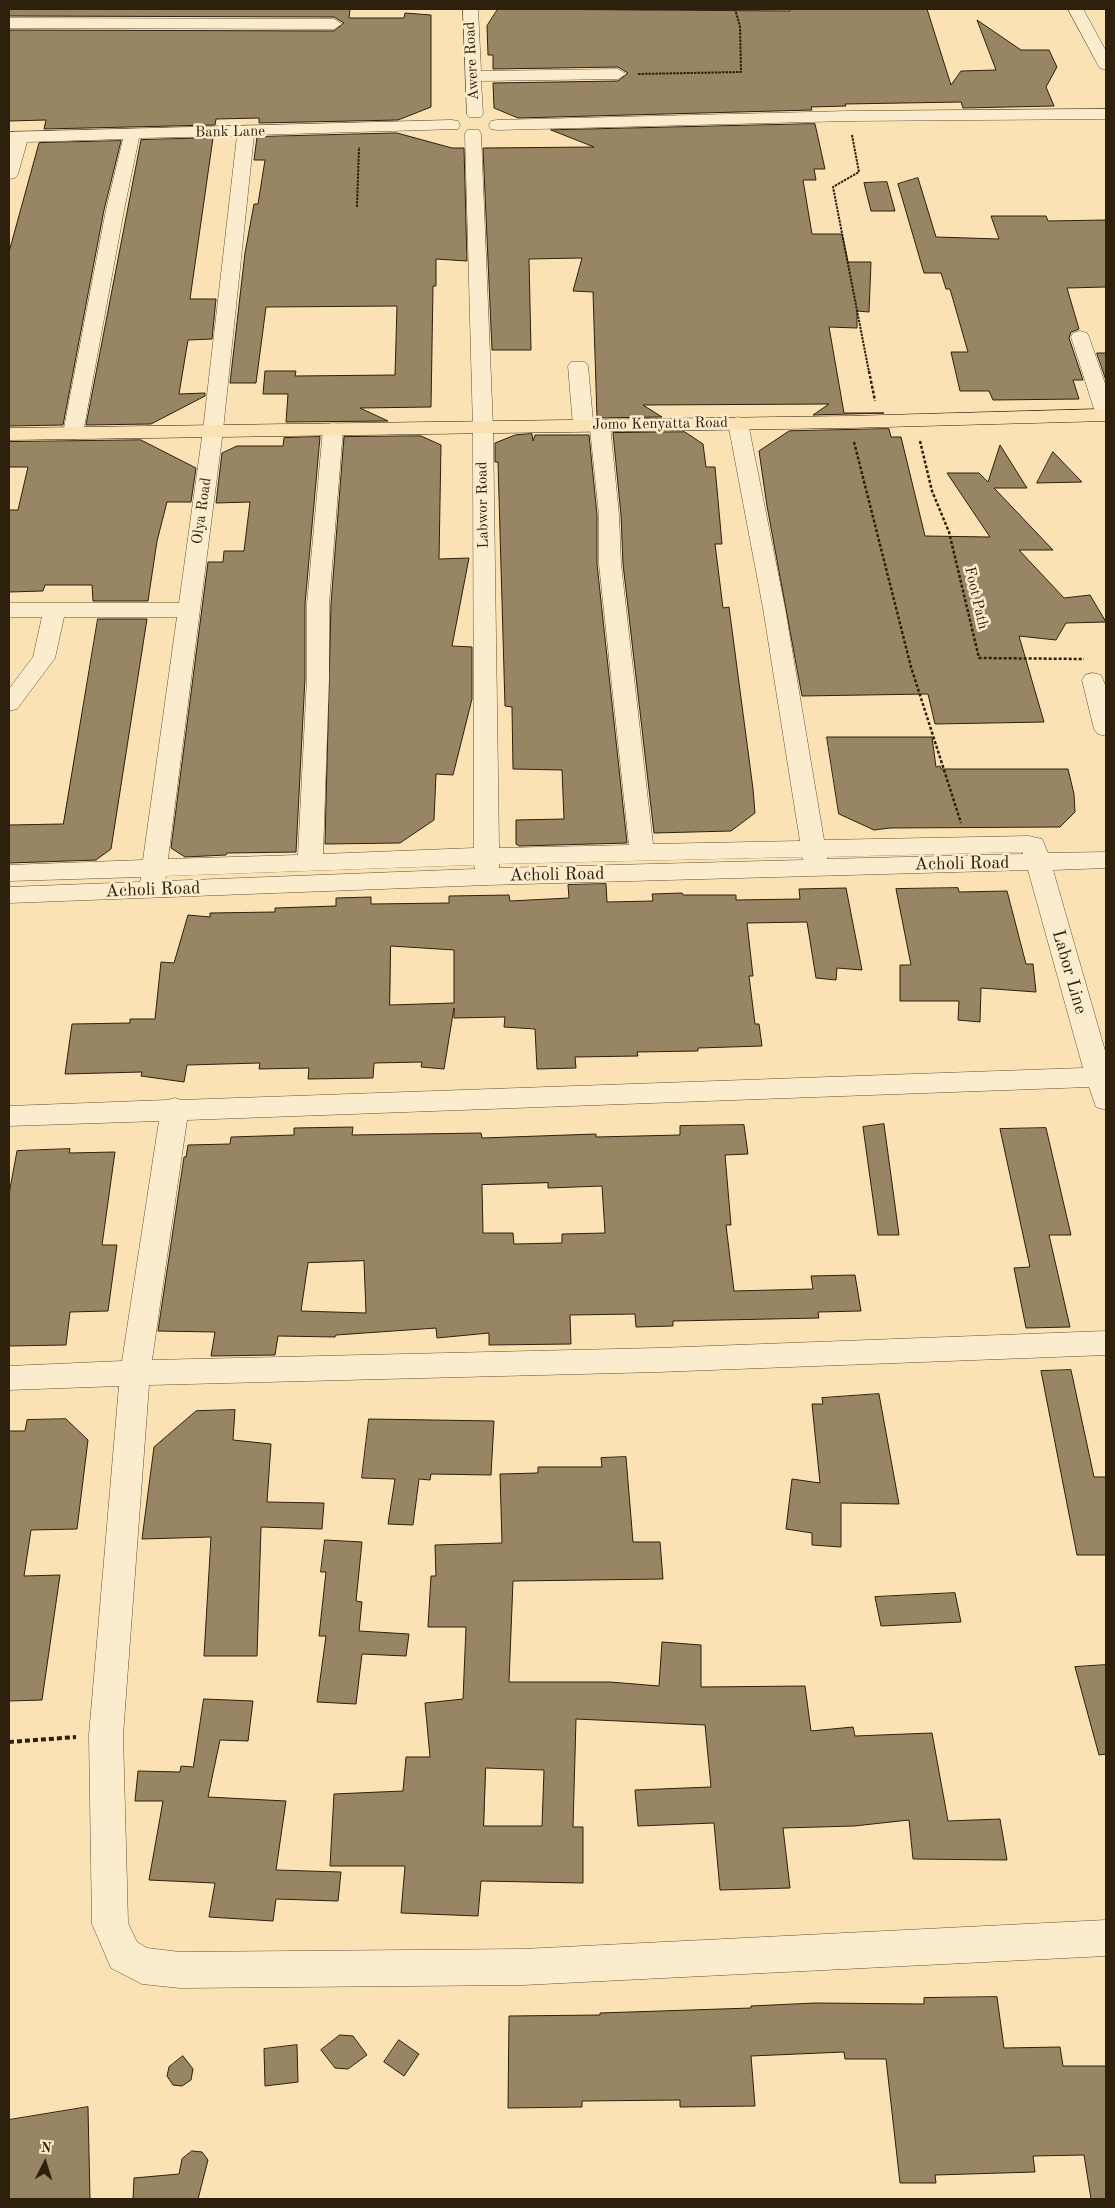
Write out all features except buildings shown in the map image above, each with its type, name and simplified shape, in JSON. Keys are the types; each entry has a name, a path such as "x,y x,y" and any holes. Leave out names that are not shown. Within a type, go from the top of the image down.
{"main road":[{"name":"Jomo Kenyatta Road","path":"9,434 915,421 1106,415"}],"street":[{"name":"Awere Road","path":"470,9 475,76 474,124"},
{"path":"1075,9 1106,65"},
{"path":"9,23 334,24"},
{"path":"475,76 618,74"},
{"path":"474,124 489,131 496,125 849,116 1106,114"},
{"name":"Bank Lane","path":"14,136 360,129 452,125 459,131 474,124"},
{"name":"Labwor Road","path":"474,124 483,428 487,866"},
{"name":"Olya Road","path":"153,879 213,430 246,131"},
{"path":"73,433 115,210 132,134"},
{"path":"9,174 14,136"},
{"path":"1080,337 1106,415"},
{"path":"578,366 592,425 609,515 610,564 642,852"},
{"path":"738,424 774,608 814,858"},
{"path":"310,862 318,678 318,604 333,429"},
{"path":"9,610 188,610"},
{"path":"9,704 44,658 54,611"},
{"path":"1091,670 1106,729"},
{"name":"Acholi Road","path":"9,873 153,879 487,866 1036,853 1106,842"},
{"name":"Acholi Road","path":"9,894 310,862 487,866 642,852 814,858 968,844 1106,860"},
{"name":"Labor Line","path":"1036,853 1103,1088"},
{"path":"9,1116 176,1108 1103,1088"},
{"path":"176,1108 135,1372 106,1735 110,1924 124,1955 142,1966 180,1970 523,1967 1106,1938"},
{"path":"9,1378 135,1372 658,1360 1106,1343"}],"path":[{"path":"618,74 741,72 740,26 735,9"},
{"path":"849,116 859,172 833,187 879,421"},
{"path":"356,207 360,129"},
{"name":"Foot Path","path":"915,421 932,491 949,532 979,658 1091,670"},
{"path":"849,422 911,667 968,844"},
{"path":"9,1742 106,1735"}]}
